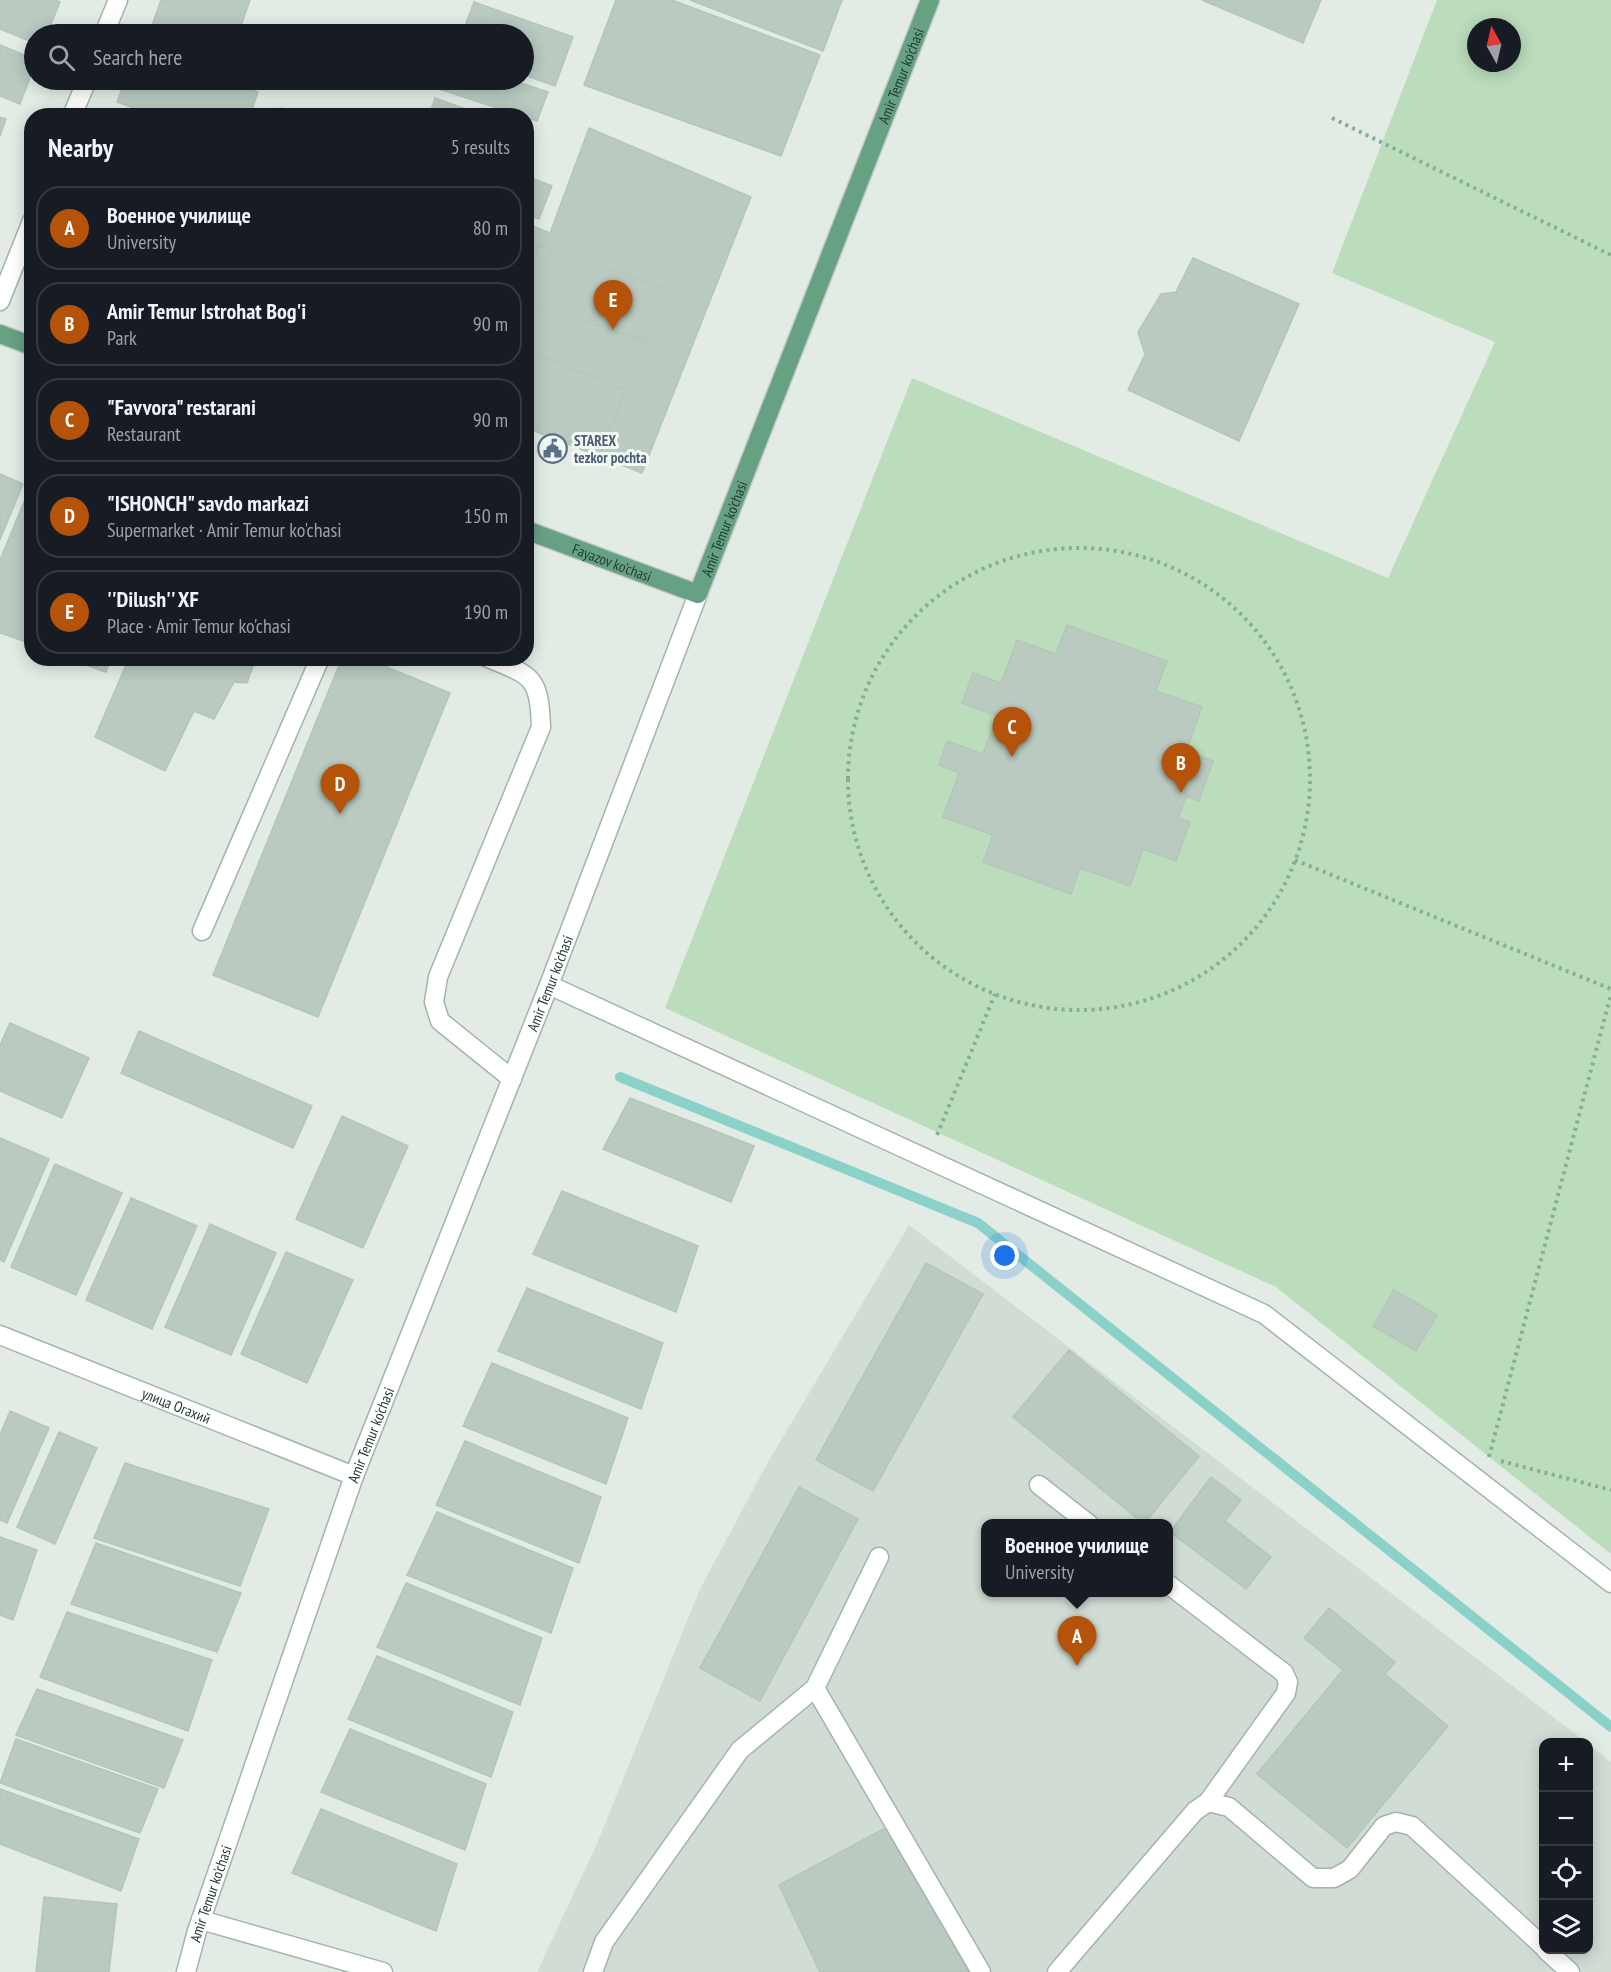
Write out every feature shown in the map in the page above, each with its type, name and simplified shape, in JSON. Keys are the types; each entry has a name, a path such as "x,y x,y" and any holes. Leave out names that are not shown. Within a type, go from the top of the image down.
{"main road":[{"name":"Amir Temur ko'chasi","path":"698,594 930,0"},
{"path":"0,334 24,343"},
{"name":"Fayazov ko'chasi","path":"534,533 698,594"}],"street":[{"path":"108,24 117,0"},
{"path":"75,108 83,90"},
{"path":"0,301 24,240"},
{"name":"Amir Temur ko'chasi","path":"186,1972 201,1920 354,1476 549,985 698,594"},
{"path":"202,931 317,666"},
{"path":"508,666 526,673 540,694 541,727 438,977 434,1002 440,1021 512,1079"},
{"path":"549,985 1264,1314 1611,1583"},
{"name":"улица Огахий","path":"0,1335 354,1476"},
{"path":"1039,1485 1083,1519"},
{"path":"593,1972 604,1942 740,1750 815,1688 879,1557"},
{"path":"1057,1972 1195,1811 1208,1802 1286,1693 1288,1682 1284,1673 1173,1588"},
{"path":"815,1688 981,1972"},
{"path":"1208,1802 1229,1807 1313,1878 1334,1878 1350,1869 1384,1826 1396,1822 1412,1826 1539,1942"},
{"path":"201,1920 383,1972"},
{"path":"1551,1954 1570,1972"}],"path":[{"path":"1332,118 1611,255"},
{"path":"1083,546 1156,559 1226,598 1279,658 1308,732 1310,811 1286,888 1237,951 1169,994 1091,1011 1011,1002 995,994 945,969 891,918 857,853 845,780 857,707 890,642 943,590 1009,557 1083,546"},
{"path":"1295,860 1611,989"},
{"path":"928,1159 995,994"},
{"path":"1482,1484 1611,994"},
{"path":"1489,1458 1611,1490"}],"shaded area":[{"path":"909,1225 1581,1738 1539,1738 1539,1954 1593,1954 1593,1748 1611,1762 1611,1972 537,1972 596,1846 700,1589 768,1462"}],"green space":[{"path":"1437,0 1611,0 1611,1554 1276,1287 665,1008 912,378 1388,578 1495,342 1332,273"}],"building":[{"path":"0,0 56,0 60,2 51,24 24,24 24,39 0,29"},
{"path":"161,0 250,0 242,24 153,24"},
{"path":"616,0 672,0 820,55 781,156 584,85"},
{"path":"690,0 842,0 823,51"},
{"path":"1202,0 1321,0 1303,43"},
{"path":"474,2 573,37 555,86 534,79 534,24 466,24"},
{"path":"0,45 24,55 25,90 20,104 0,96"},
{"path":"534,87 548,92 537,121 534,120 534,108 497,108 442,90 534,90"},
{"path":"121,90 252,90 258,92 253,108 134,108 117,102"},
{"path":"435,98 463,108 432,108"},
{"path":"0,117 6,119 0,136"},
{"path":"589,128 751,197 642,473 534,431 534,226 550,233"},
{"path":"534,179 552,186 539,219 534,217"},
{"path":"539,245 663,287 645,341 534,305 534,259"},
{"path":"1193,258 1299,304 1239,441 1128,390 1145,354 1138,332 1161,294 1176,292"},
{"path":"534,353 626,390 600,453 534,427"},
{"path":"0,474 23,484 0,540"},
{"path":"24,502 24,641 0,633 0,560"},
{"path":"1067,625 1167,661 1156,691 1202,707 1186,751 1213,761 1199,801 1186,796 1178,818 1190,822 1176,861 1143,849 1130,886 1080,868 1071,894 983,862 993,835 943,817 959,773 939,765 947,741 983,754 997,716 962,703 973,673 1001,683 1017,640 1056,654"},
{"path":"89,666 108,666 106,672"},
{"path":"126,666 253,666 247,683 234,682 214,719 194,711 165,771 95,737"},
{"path":"339,666 384,666 450,693 318,1017 213,975"},
{"path":"10,1023 89,1058 62,1118 0,1091 0,1045"},
{"path":"139,1031 312,1106 293,1148 121,1073"},
{"path":"630,1098 754,1146 731,1202 603,1149"},
{"path":"342,1116 408,1146 363,1248 296,1219"},
{"path":"0,1138 49,1159 4,1262 0,1260"},
{"path":"55,1164 122,1193 76,1295 11,1267"},
{"path":"562,1191 698,1246 676,1312 533,1254"},
{"path":"131,1198 197,1226 152,1329 86,1300"},
{"path":"210,1224 276,1253 231,1355 165,1327"},
{"path":"286,1252 353,1280 307,1383 241,1354"},
{"path":"926,1263 983,1294 873,1491 816,1460"},
{"path":"527,1288 663,1343 641,1409 498,1351"},
{"path":"1394,1290 1437,1315 1416,1351 1373,1326"},
{"path":"1069,1350 1199,1456 1148,1519 1138,1519 1013,1417"},
{"path":"492,1363 628,1418 606,1484 463,1426"},
{"path":"10,1411 49,1428 7,1523 0,1520 0,1435"},
{"path":"59,1432 97,1448 55,1544 17,1527"},
{"path":"465,1441 601,1497 579,1563 436,1505"},
{"path":"125,1463 269,1509 240,1586 94,1538"},
{"path":"1211,1477 1241,1500 1225,1521 1271,1557 1246,1589 1173,1534 1173,1528"},
{"path":"799,1487 858,1519 760,1701 700,1668"},
{"path":"437,1512 573,1568 551,1633 407,1575"},
{"path":"0,1537 37,1550 13,1620 0,1615"},
{"path":"96,1543 241,1593 217,1652 71,1604"},
{"path":"406,1583 542,1638 520,1705 377,1647"},
{"path":"1329,1608 1395,1662 1385,1674 1448,1726 1347,1848 1257,1774 1343,1670 1304,1638"},
{"path":"67,1612 212,1660 188,1731 40,1677"},
{"path":"377,1656 513,1712 491,1777 348,1719"},
{"path":"37,1689 183,1740 164,1788 16,1735"},
{"path":"350,1729 486,1784 465,1850 321,1792"},
{"path":"16,1739 158,1789 140,1833 0,1783"},
{"path":"0,1789 139,1839 121,1891 0,1844"},
{"path":"321,1809 457,1864 436,1931 292,1873"},
{"path":"889,1826 968,1972 820,1972 779,1885"},
{"path":"44,1897 117,1904 109,1972 36,1972"}],"waterway":[{"path":"620,1077 978,1223 1611,1727"}],"place":[{"name":"''Dilush'' XF","path":"613,330"},
{"name":"STAREX tezkor pochta","path":"553,449"},
{"name":"\"Favvora\" restarani","path":"1012,757"},
{"name":"Amir Temur Istrohat Bog'i","path":"1181,793"},
{"name":"\"ISHONCH\" savdo markazi","path":"340,814"},
{"name":"Военное училище","path":"1077,1666"}]}
